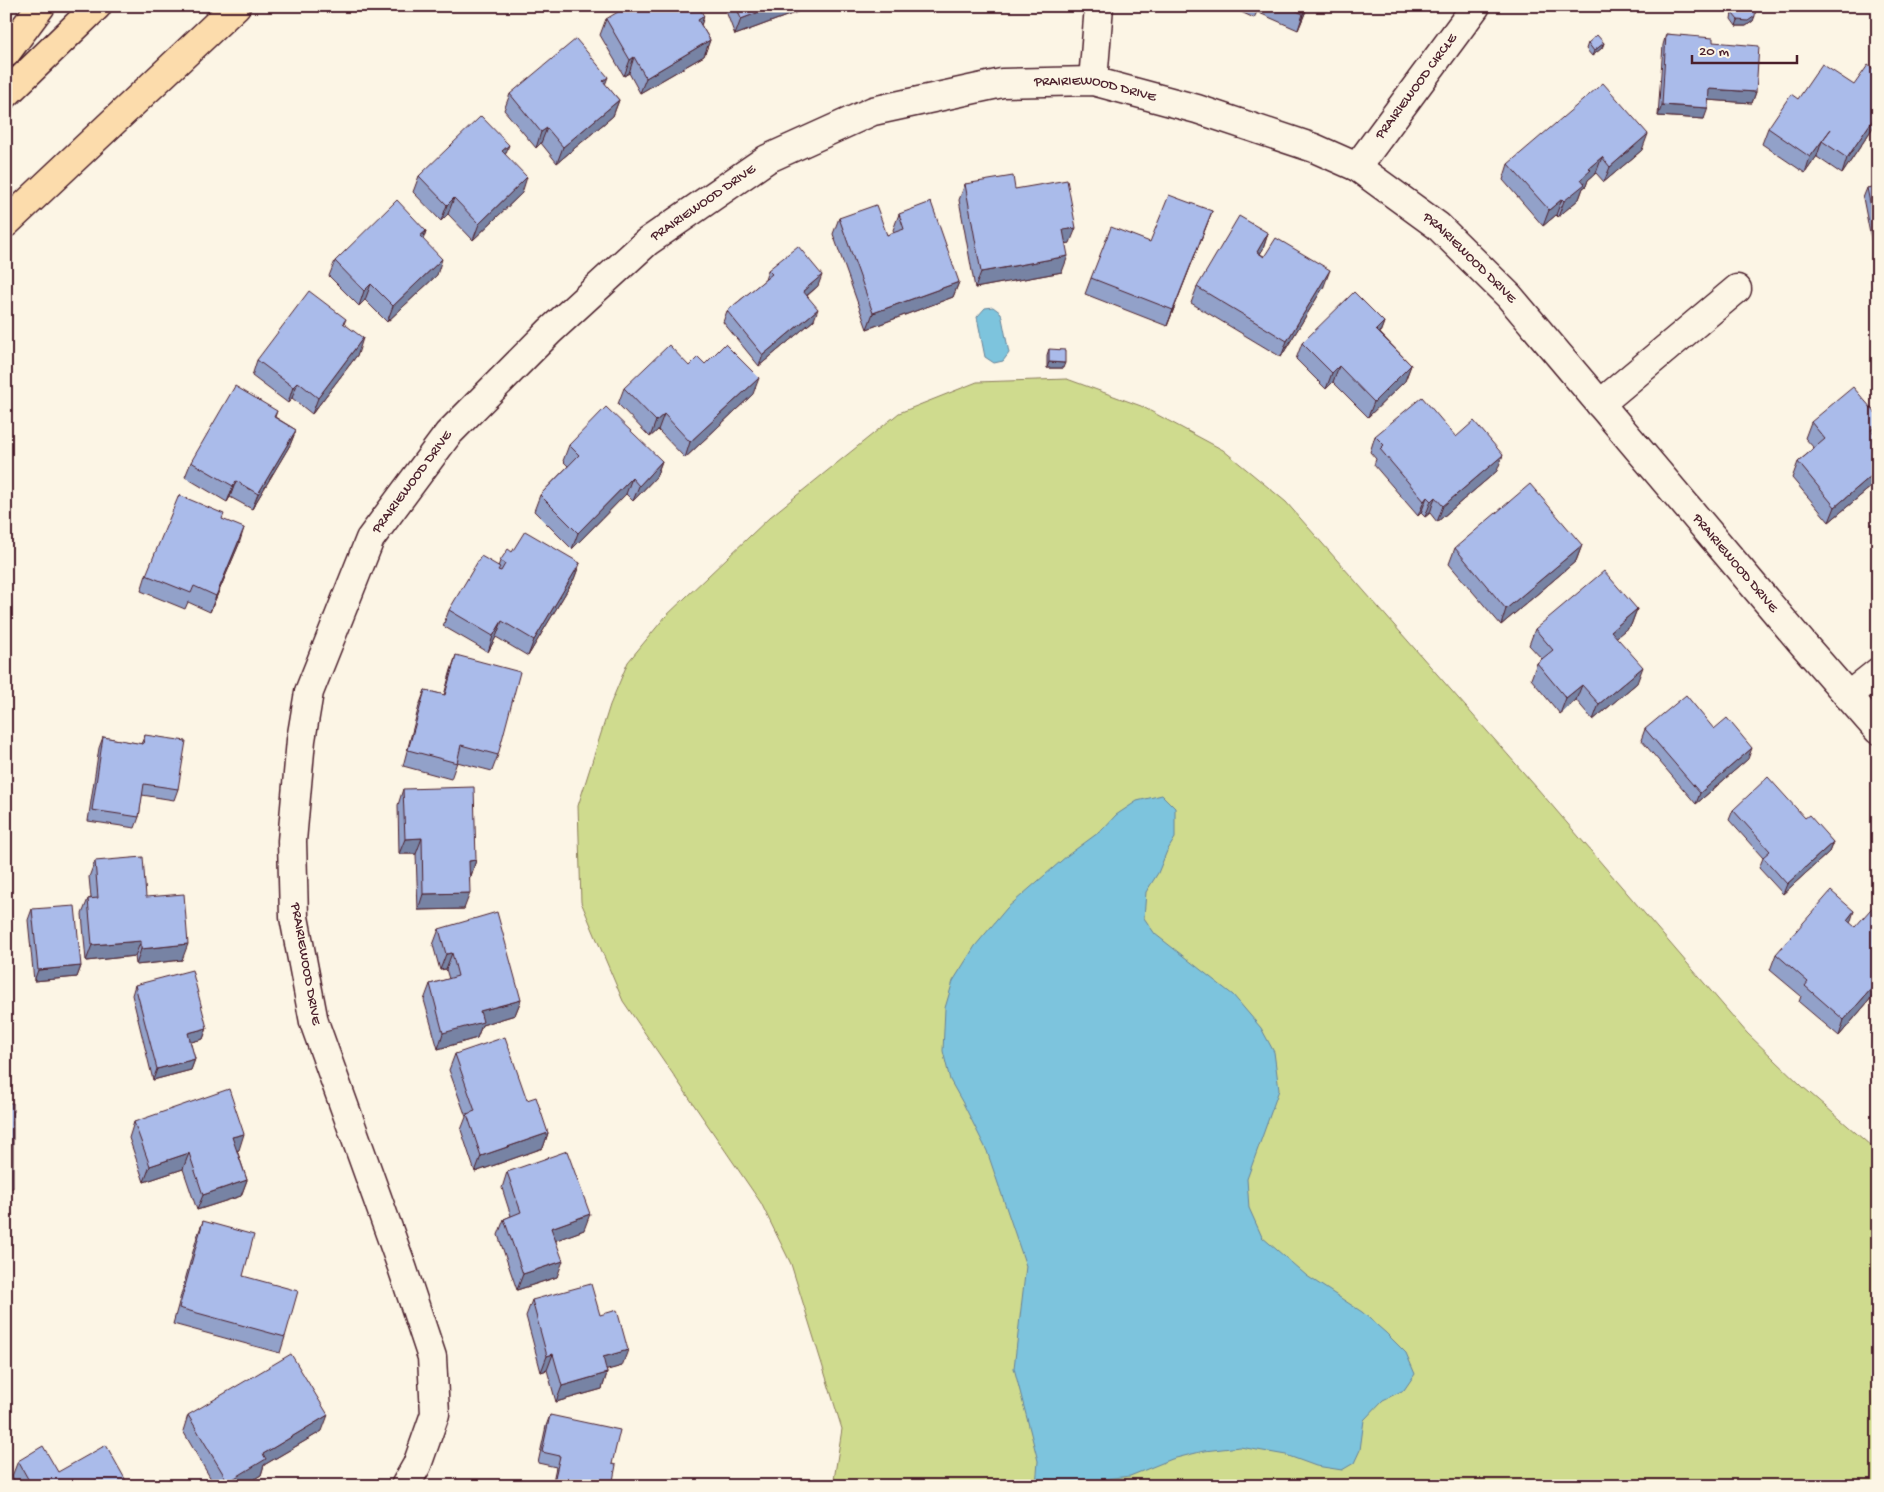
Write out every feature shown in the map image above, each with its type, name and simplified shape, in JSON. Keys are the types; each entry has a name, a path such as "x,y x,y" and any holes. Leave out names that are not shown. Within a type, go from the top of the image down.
{"highway":[{"path":"6,53 41,6"},
{"path":"6,94 97,6"},
{"path":"6,223 236,6"}],"street":[{"path":"1093,81 1099,6"},
{"name":"PRAIRIEWOOD CIRCLE","path":"1357,167 1476,6"},
{"name":"PRAIRIEWOOD DRIVE","path":"405,1486 417,1465 435,1414 432,1357 402,1267 314,1022 294,917 292,840 301,740 309,692 370,539 448,434 550,331 647,242 767,159 873,111 1002,83 1093,81 1197,108 1314,148 1357,167 1438,226 1510,296 1878,730"},
{"path":"1600,404 1737,289"},
{"path":"1848,696 1878,672"}],"green space":[{"path":"1067,379 1141,406 1223,450 1286,502 1537,788 1747,1033 1803,1087 1878,1152 1878,1486 833,1486 842,1429 791,1264 761,1203 623,1001 581,902 578,806 610,705 628,662 665,617 770,517 899,413 977,382"}],"water":[{"path":"993,307 1001,313 1009,353 1003,361 994,363 985,357 977,317 985,308"},
{"path":"1162,795 1175,808 1175,838 1167,851 1158,873 1146,892 1144,918 1155,934 1233,995 1261,1028 1274,1052 1279,1090 1247,1179 1249,1208 1262,1237 1307,1276 1362,1312 1386,1333 1406,1353 1415,1374 1404,1390 1383,1400 1364,1420 1360,1450 1354,1463 1342,1470 1316,1466 1286,1455 1240,1447 1204,1451 1172,1459 1130,1476 1096,1480 1074,1486 1036,1486 1038,1461 1014,1368 1026,1266 987,1151 950,1080 943,1051 945,1008 953,981 975,946 1007,908 1068,855 1102,830 1116,815 1137,801"}],"building":[{"path":"628,6 698,6 704,16 698,20 710,40 646,78 634,57 630,60 606,19"},
{"path":"736,6 775,6 741,19"},
{"path":"1286,6 1307,6 1303,14"},
{"path":"1734,6 1756,6 1755,16 1748,21 1738,20 1733,14"},
{"path":"1666,34 1713,38 1713,42 1759,46 1756,92 1709,89 1708,108 1662,105"},
{"path":"1597,35 1604,43 1594,51 1588,43"},
{"path":"576,39 608,77 603,81 619,100 563,147 547,128 541,132 510,94"},
{"path":"1822,64 1854,85 1868,65 1878,72 1878,112 1847,158 1822,141 1810,157 1768,128 1791,94 1798,99"},
{"path":"1603,83 1648,134 1610,167 1602,157 1589,168 1591,170 1581,179 1585,184 1549,210 1508,164"},
{"path":"481,116 509,145 502,151 527,177 479,224 454,198 447,205 419,176"},
{"path":"1013,176 1015,189 1067,180 1076,228 1063,230 1068,256 981,272 965,184"},
{"path":"1878,186 1878,242 1867,188"},
{"path":"1169,195 1212,211 1173,310 1091,278 1111,227 1150,242"},
{"path":"397,200 426,231 420,236 442,259 393,306 371,284 364,291 335,261"},
{"path":"931,202 959,282 873,313 839,218 876,205 887,235 904,229 899,214"},
{"path":"1239,216 1268,233 1257,252 1264,257 1276,238 1330,270 1287,341 1197,287"},
{"path":"798,246 822,275 803,291 818,309 763,355 727,311 772,274 768,270"},
{"path":"309,291 346,319 343,323 363,338 318,398 298,382 293,387 257,360"},
{"path":"1354,292 1384,322 1376,330 1411,365 1374,402 1339,366 1332,373 1302,343"},
{"path":"725,344 759,378 690,442 664,414 656,421 624,388 669,345 689,366 698,357 705,364"},
{"path":"1049,349 1065,350 1065,363 1049,362"},
{"path":"235,386 277,411 274,417 296,430 258,494 236,481 233,486 191,462"},
{"path":"1853,387 1878,416 1878,424 1871,430 1878,438 1878,470 1835,507 1798,462 1825,439 1811,422"},
{"path":"1422,397 1456,437 1474,421 1503,455 1443,506 1435,497 1431,501 1427,497 1424,501 1380,449 1384,445 1375,436"},
{"path":"606,407 662,461 639,486 632,478 578,533 540,495 579,455 569,445"},
{"path":"1530,484 1582,545 1506,609 1455,548"},
{"path":"179,495 224,514 222,519 244,528 216,596 194,586 191,593 146,575"},
{"path":"525,531 580,563 534,640 502,621 493,636 449,610 481,556 500,567 498,570 501,571 505,564 500,561 508,549 512,552"},
{"path":"1604,571 1637,609 1611,631 1643,667 1599,704 1582,685 1566,698 1537,663 1553,650 1535,629"},
{"path":"456,655 520,672 498,755 461,745 457,763 408,750 425,690 445,695"},
{"path":"1686,695 1714,729 1727,718 1752,748 1700,793 1645,729"},
{"path":"145,735 186,741 178,789 144,784 139,817 92,810 103,737 143,744"},
{"path":"1768,777 1805,818 1809,815 1833,842 1787,884 1763,857 1770,851 1733,810"},
{"path":"474,787 476,860 469,861 470,893 423,894 422,838 405,839 403,789"},
{"path":"143,857 146,897 184,894 188,944 141,949 141,941 92,945 88,899 98,898 95,861"},
{"path":"1831,891 1854,911 1847,920 1855,927 1878,901 1878,981 1844,1020 1805,986 1808,982 1776,954"},
{"path":"75,906 81,966 38,970 32,909"},
{"path":"497,912 521,1000 480,1011 483,1022 443,1033 430,984 458,976 452,953 446,954 439,929"},
{"path":"192,970 207,1028 188,1033 195,1059 157,1069 135,985"},
{"path":"505,1037 527,1100 536,1097 548,1133 481,1156 467,1114 475,1111 455,1054"},
{"path":"229,1089 244,1134 232,1137 247,1180 203,1195 189,1153 150,1166 134,1122"},
{"path":"6,1103 13,1103 13,1188 10,1188 10,1237 6,1237"},
{"path":"567,1151 590,1214 551,1228 563,1261 523,1274 504,1219 521,1212 507,1172"},
{"path":"203,1221 254,1235 243,1276 298,1291 285,1337 179,1308"},
{"path":"591,1284 600,1315 617,1310 628,1350 603,1357 607,1373 562,1386 553,1354 547,1356 532,1300"},
{"path":"291,1354 328,1415 263,1454 266,1459 228,1482 188,1415"},
{"path":"550,1415 620,1430 612,1464 616,1465 612,1486 553,1486 560,1456 542,1452"},
{"path":"106,1445 129,1486 32,1486 18,1461 43,1446 58,1472"}]}
